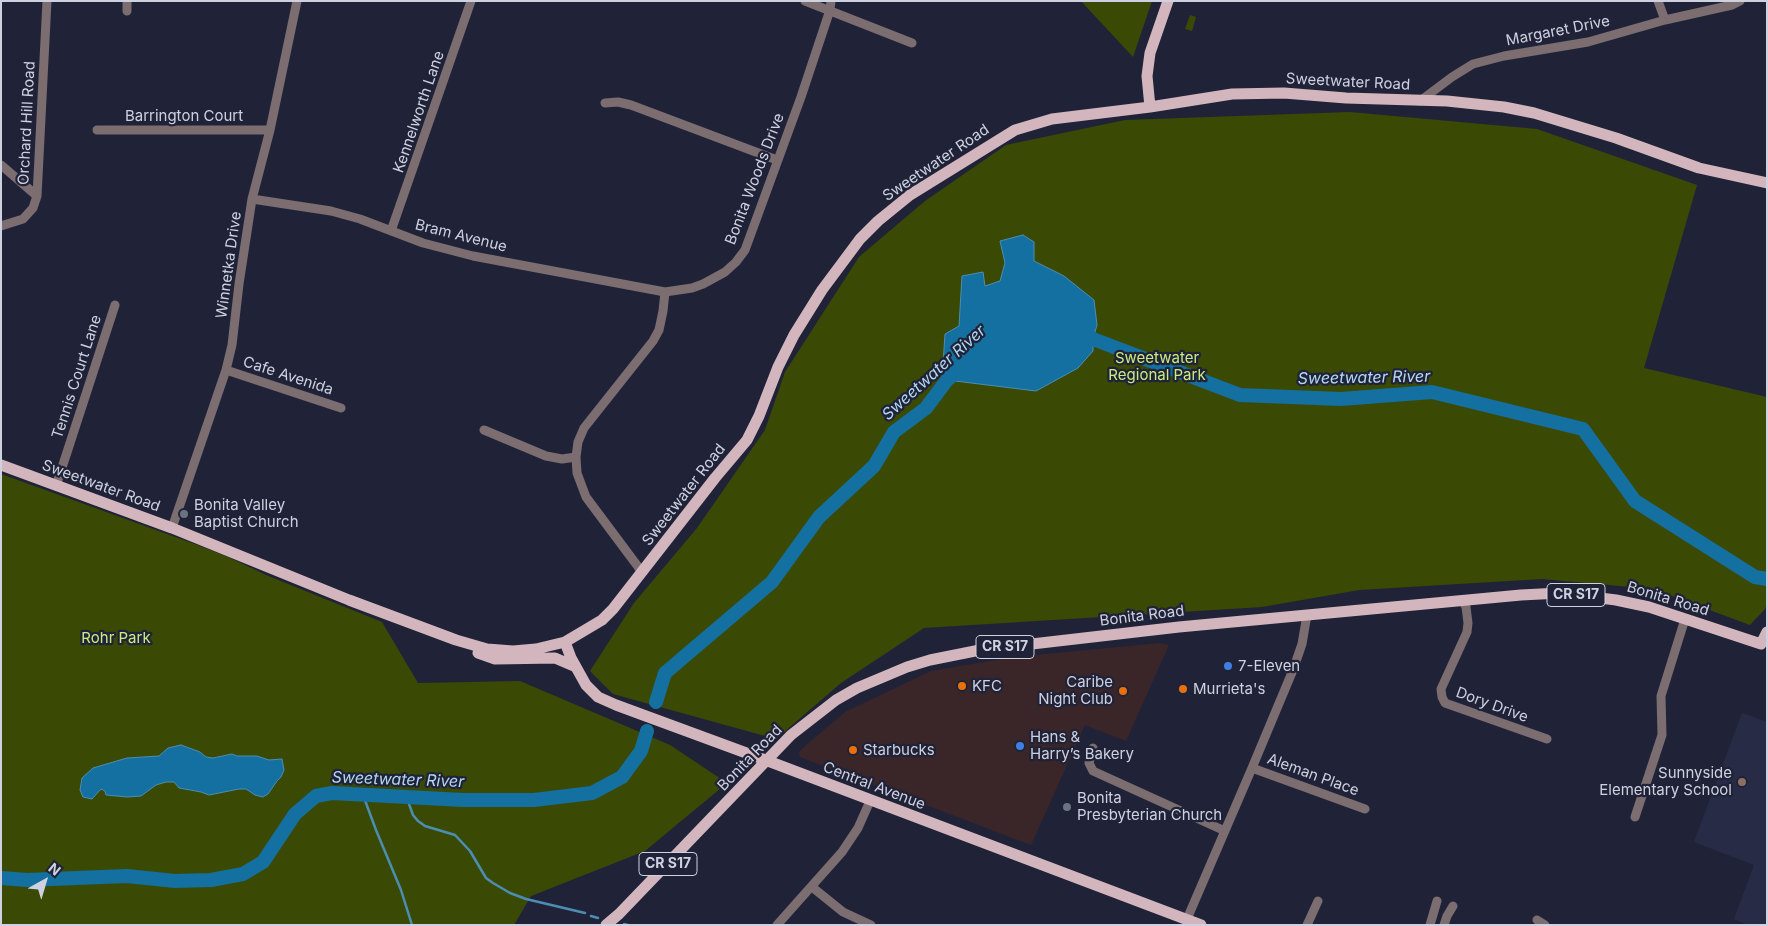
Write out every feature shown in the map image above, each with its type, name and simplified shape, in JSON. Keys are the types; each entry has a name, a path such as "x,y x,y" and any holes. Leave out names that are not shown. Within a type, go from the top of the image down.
{"main road":[{"path":"1150,107 1147,76 1150,53 1168,1"},
{"name":"Sweetwater Road","path":"1,465 172,528 349,600 456,640 486,649 513,651 536,649 565,642 602,620 613,609 747,440 759,416 778,367 794,335 822,290 860,239 878,221 910,195 1015,130 1052,119 1150,107 1232,94 1284,93 1346,98 1447,101 1504,107 1534,113 1616,138 1699,168 1767,182"},
{"name":"Bonita Road","path":"606,925 619,914 768,761 791,735 836,700 857,688 907,667 930,660 996,648 1178,627 1415,604 1560,593 1616,600 1649,607 1764,645 1767,632"},
{"path":"456,640 462,649 495,658 555,658 576,667"},
{"name":"Central Avenue","path":"565,642 586,685 598,697 632,712 768,761 1201,925"}],"street":[{"name":"Orchard Hill Road","path":"1,226 23,219 33,208 38,196 47,1"},
{"name":"Winnetka Drive","path":"172,528 226,370 233,339 252,199 270,130 297,1"},
{"name":"Kennelworth Lane","path":"391,231 472,1"},
{"path":"805,1 830,6 912,43"},
{"path":"1658,1 1665,20"},
{"name":"Margaret Drive","path":"1420,101 1473,64 1504,56 1588,42 1665,20 1732,5 1740,1"},
{"name":"Bonita Woods Drive","path":"665,292 692,288 718,277 736,262 745,250 801,97 830,6"},
{"path":"605,103 618,102 631,106 777,160"},
{"name":"Barrington Court","path":"97,130 270,130"},
{"path":"1,165 38,196"},
{"name":"Bram Avenue","path":"252,199 331,211 360,219 423,243 473,256 665,292"},
{"path":"642,572 586,497 577,474 576,456 578,442 584,428 653,341 662,317 665,292"},
{"name":"Tennis Court Lane","path":"56,486 116,305"},
{"name":"Cafe Avenida","path":"226,370 341,408"},
{"path":"484,430 546,456 562,459 576,456"},
{"name":"Dory Drive","path":"1463,601 1468,623 1467,632 1441,689 1445,703 1547,739"},
{"path":"1187,919 1299,653 1307,615"},
{"path":"1635,817 1662,735 1661,696 1685,620"},
{"path":"1092,748 1089,763 1093,771 1225,831"},
{"name":"Aleman Place","path":"1252,768 1365,809"},
{"path":"777,925 846,846 858,828 870,800"},
{"path":"812,887 843,912 871,925"},
{"path":"1307,925 1318,901"},
{"path":"1430,925 1436,901"},
{"path":"1444,925 1446,916 1454,906"}],"shaded area":[{"path":"1160,643 1169,645 1126,741 1085,725 1031,845 800,757 799,752 805,746 845,712 931,671 1014,657"},
{"name":"Sunnyside Elementary School","path":"1742,713 1767,722 1767,925 1748,925 1734,919 1754,865 1694,842"}],"green space":[{"path":"1081,1 1152,1 1133,57"},
{"path":"1190,15 1196,17 1192,31 1185,29"},
{"name":"Sweetwater Regional Park","path":"1350,112 1537,129 1697,185 1644,368 1767,397 1767,603 1765,609 1750,625 1653,589 1542,579 1359,590 1262,607 924,628 841,683 776,739 613,694 590,671 634,603 697,528 765,430 785,372 859,257 925,201 1006,145 1125,120"},
{"name":"Rohr Park","path":"1,474 226,556 266,575 382,622 418,683 520,681 670,745 727,783 645,851 531,896 514,925 1,925"}],"water":[{"path":"1023,235 1034,242 1034,261 1064,276 1094,300 1097,325 1093,339 1093,351 1078,368 1036,391 947,380 943,364 945,334 959,326 962,276 983,272 985,286 1000,281 1005,263 1000,241"},
{"path":"181,745 200,752 206,757 213,758 232,754 237,756 257,756 269,760 282,759 284,770 268,794 263,797 255,795 246,789 209,795 179,788 174,782 166,782 156,785 141,796 106,795 105,791 101,789 92,799 83,797 80,790 82,778 93,768 127,758 159,756 168,748"}],"waterway":[{"name":"Sweetwater River","path":"1076,338 1093,339 1240,395 1341,399 1432,392 1583,429 1635,501 1755,577 1767,579"},
{"name":"Sweetwater River","path":"656,702 665,673 772,582 819,517 874,466 894,432 926,408 947,380 961,369"},
{"name":"Sweetwater River","path":"1,878 27,880 127,876 175,881 211,880 243,874 263,862 295,814 316,796 332,793 463,800 534,800 592,793 622,777 641,751 647,731"},
{"path":"363,795 401,890 412,925"},
{"path":"410,797 409,804 413,815 418,821 425,826 455,835 470,851 486,878 493,883 510,893 526,899 585,913"},
{"path":"591,916 598,918"},
{"path":"624,924 628,925"}],"place":[{"name":"Bonita Valley Baptist Church","path":"184,514"},
{"name":"7-Eleven","path":"1228,666"},
{"name":"KFC","path":"962,686"},
{"name":"Murrieta's","path":"1183,689"},
{"name":"Caribe Night Club","path":"1123,691"},
{"name":"Hans & Harry’s Bakery","path":"1020,746"},
{"name":"Starbucks","path":"853,750"},
{"name":"Sunnyside Elementary School","path":"1742,782"},
{"name":"Bonita Presbyterian Church","path":"1067,807"}]}
